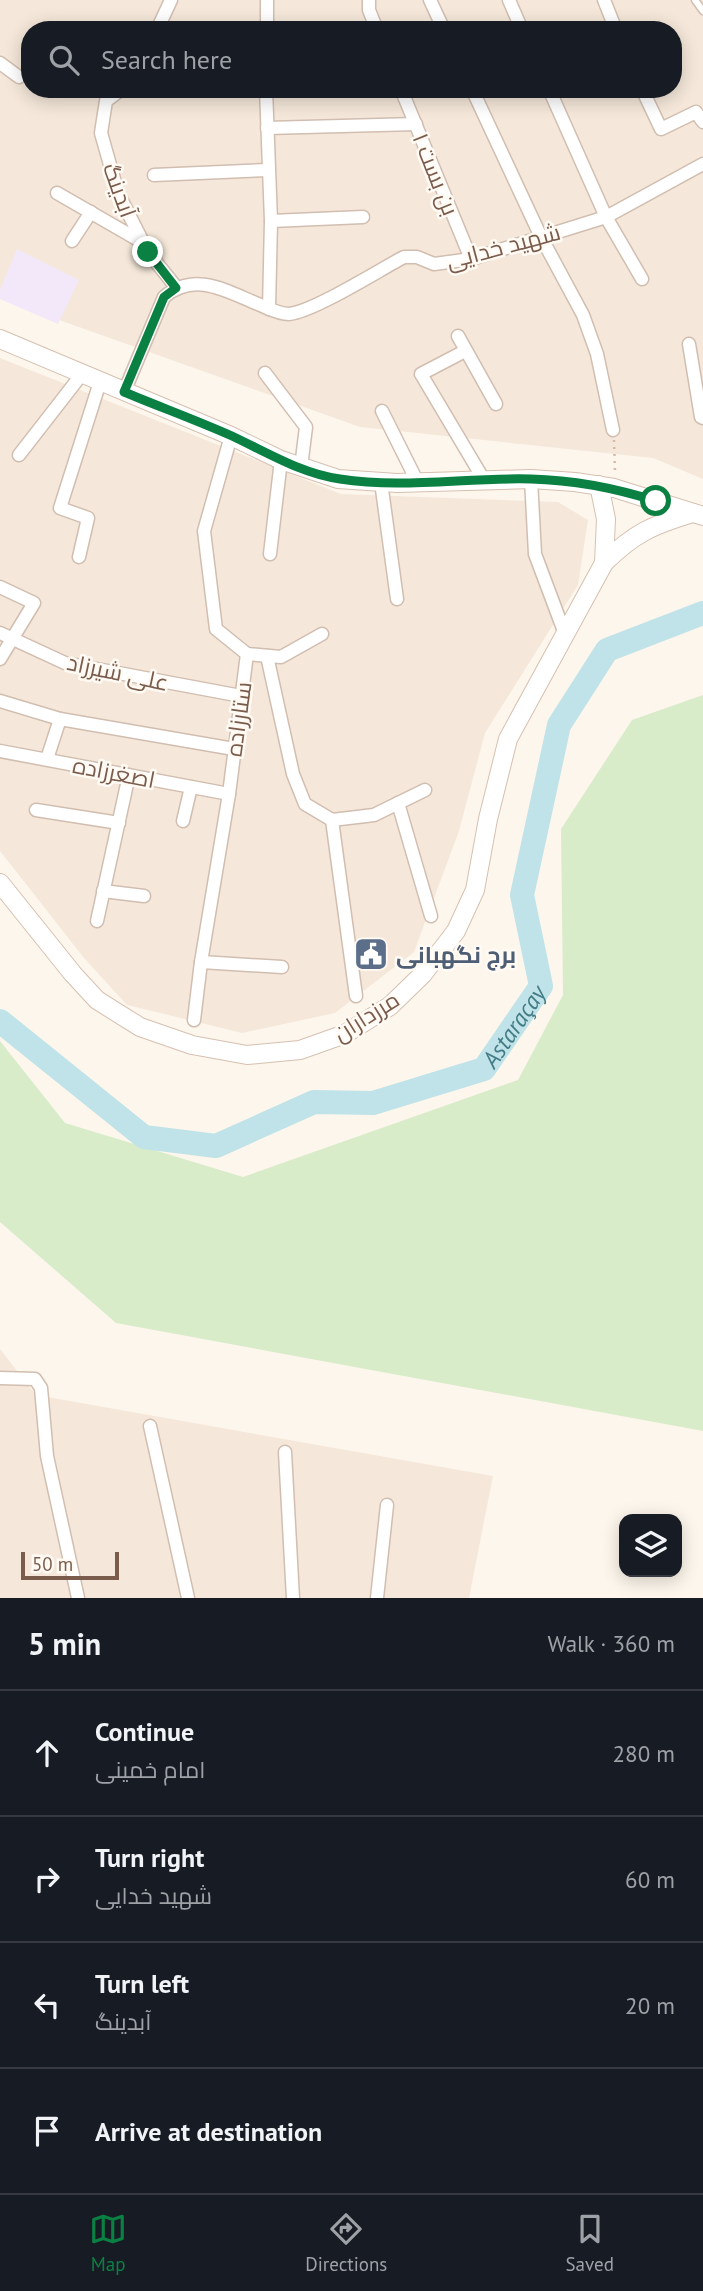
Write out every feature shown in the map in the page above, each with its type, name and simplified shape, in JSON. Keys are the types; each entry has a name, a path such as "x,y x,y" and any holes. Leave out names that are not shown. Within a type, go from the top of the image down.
{"street":[{"path":"161,21 171,0"},
{"path":"267,0 267,21"},
{"path":"369,0 373,21"},
{"path":"430,0 440,21"},
{"path":"509,0 518,21"},
{"path":"604,0 613,21"},
{"path":"0,63 19,77"},
{"name":"آبدینگ","path":"110,98 106,101 101,133 118,193 143,242 176,288"},
{"path":"266,98 271,222 270,309"},
{"name":"بن بست ۱","path":"405,98 471,259"},
{"path":"476,98 541,237 583,315 597,354 613,430"},
{"path":"553,98 606,217 642,279"},
{"path":"646,98 661,129 696,112 703,122"},
{"path":"267,128 416,124"},
{"name":"شهید خدایی","path":"176,288 197,283 223,290 277,313 290,314 311,307 404,257 417,257 435,264 471,259 606,217 703,164"},
{"path":"154,175 268,170"},
{"path":"57,193 143,242"},
{"path":"72,241 91,212"},
{"path":"271,222 363,217"},
{"path":"124,392 164,297 176,288"},
{"path":"458,337 496,404"},
{"path":"0,339 282,460 338,479 418,483 531,479 607,487 698,515"},
{"path":"689,344 703,418"},
{"path":"465,351 421,374 485,480"},
{"path":"265,373 306,427 301,467"},
{"path":"19,455 82,374"},
{"path":"79,557 88,518 60,508 100,382"},
{"path":"382,411 418,483"},
{"name":"ستارزاده","path":"194,1020 229,794 247,654 216,629 204,531 231,436"},
{"path":"270,554 282,460"},
{"path":"531,479 535,554 565,634"},
{"path":"381,482 397,599"},
{"name":"مرزداران","path":"604,563 607,487"},
{"name":"مرزداران","path":"0,883 97,1000 140,1027 192,1045 247,1055 300,1050 345,1034 390,1006 423,974 456,931 475,890 488,819 508,739 604,563 625,542 656,524 698,515"},
{"path":"0,587 34,603 6,636 0,659"},
{"path":"247,654 281,657 322,634"},
{"name":"علی شیرزاد","path":"6,636 65,663 241,696"},
{"path":"267,656 293,774 305,804 332,820 374,815 425,790"},
{"path":"0,701 60,719 234,749"},
{"path":"47,759 60,719"},
{"name":"اصغرزاده","path":"0,751 229,794"},
{"path":"97,921 129,775"},
{"path":"183,821 191,787"},
{"path":"398,803 431,916"},
{"path":"36,810 119,823"},
{"path":"332,820 356,996"},
{"path":"103,891 145,897"},
{"path":"201,962 282,967"},
{"path":"0,1378 35,1379 41,1388 47,1456 78,1598"},
{"path":"150,1426 188,1598"},
{"path":"285,1452 293,1598"},
{"path":"377,1598 387,1505"}],"lane":[{"path":"695,0 703,11"}],"path":[{"path":"607,487 616,458 613,430"}],"shaded area":[{"path":"0,0 703,0 703,479 653,458 360,427 0,299"},
{"path":"17,249 79,280 58,324 0,299 0,290"},
{"path":"0,358 341,494 558,502 588,520 578,585 485,733 459,831 414,952 335,1013 242,1033 127,1005 84,958 0,851"},
{"path":"0,1349 36,1395 493,1476 469,1598 0,1598"}],"green space":[{"path":"703,695 703,1431 116,1323 0,1222 0,1041 65,1123 243,1177 518,1080 563,995 561,829 632,720"}],"waterway":[{"name":"Astaraçay","path":"0,1021 144,1137 216,1146 314,1102 373,1103 484,1069 541,986 522,895 559,725 607,650 703,613"}],"place":[{"name":"برج نگهبانی","path":"371,954"}],"route":[{"path":"148,252 176,288 164,297 124,392 282,460 338,479 397,483 531,479 575,482 614,488 656,501"}]}
